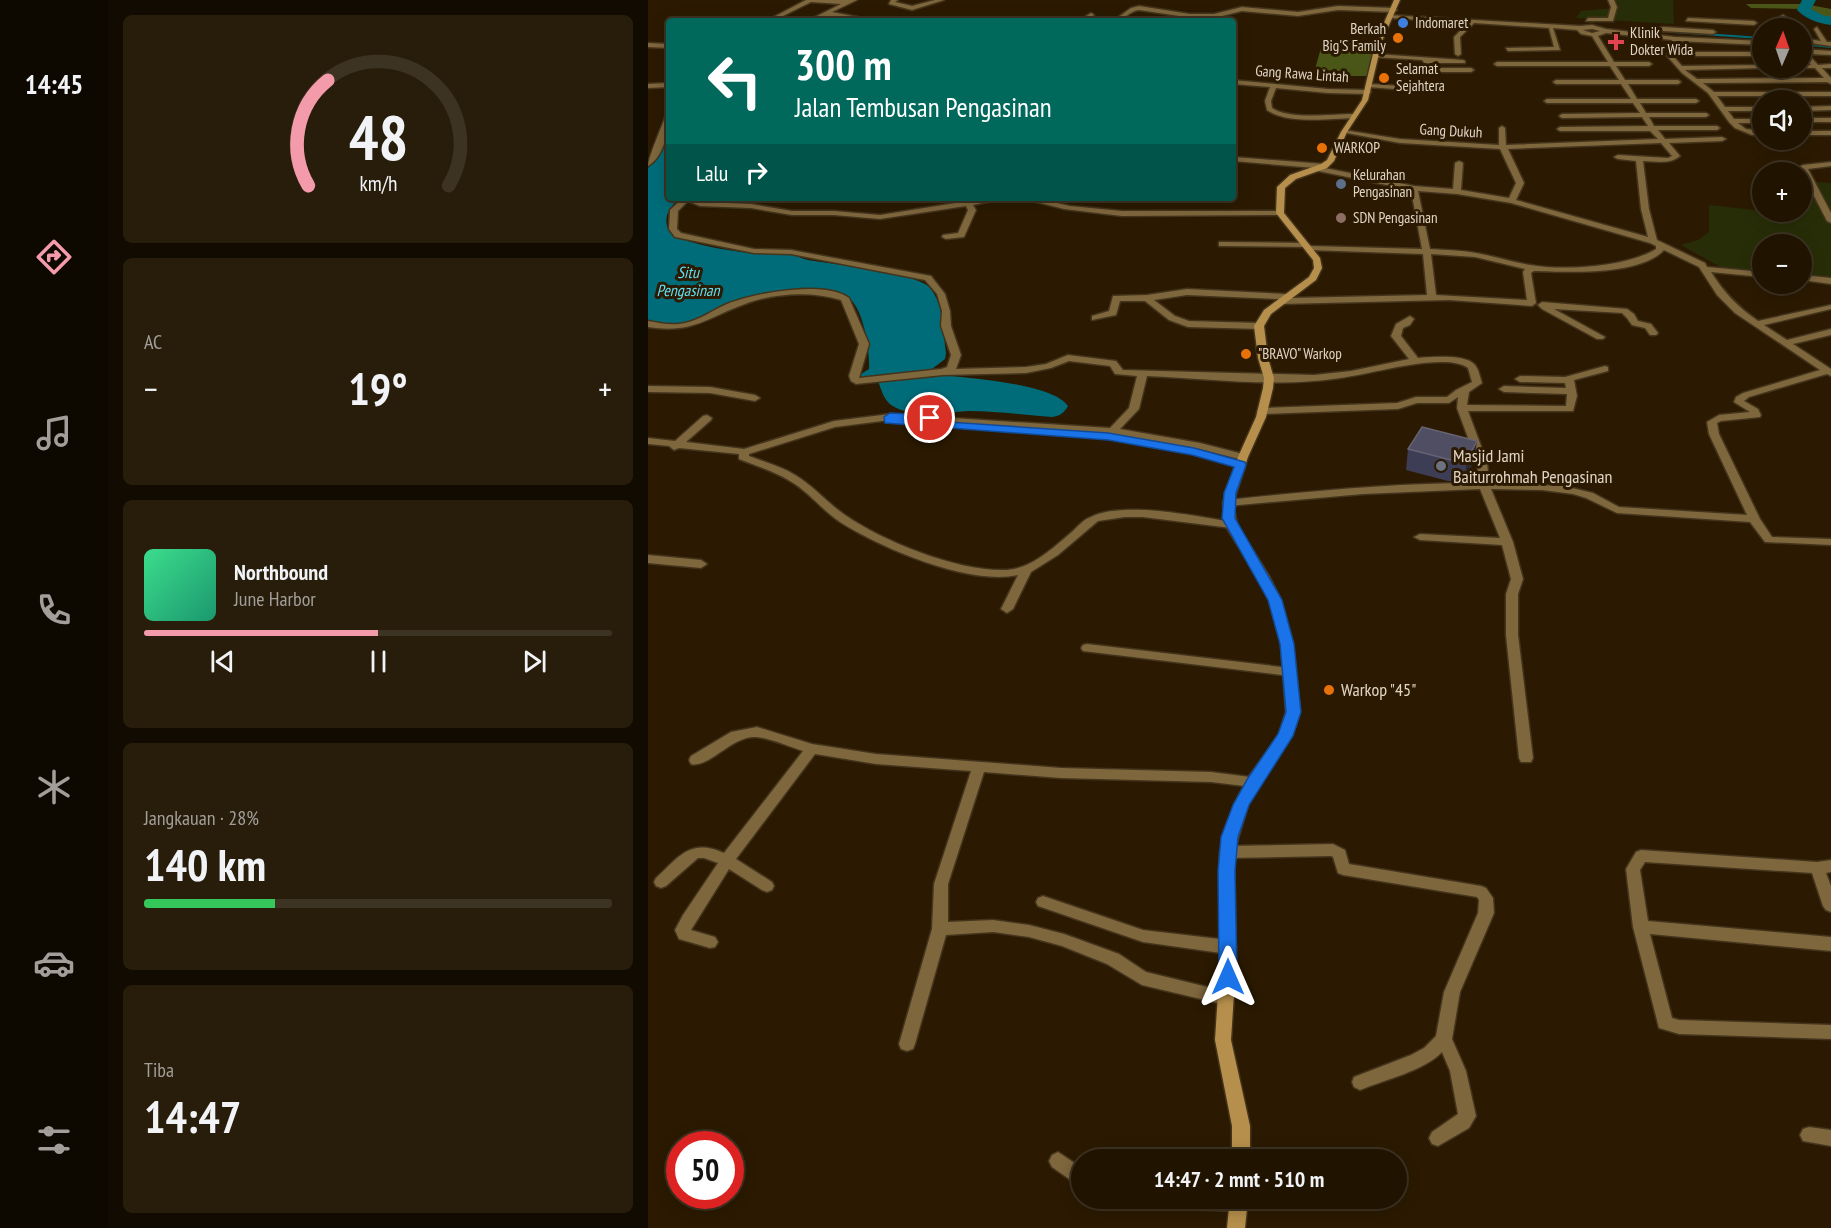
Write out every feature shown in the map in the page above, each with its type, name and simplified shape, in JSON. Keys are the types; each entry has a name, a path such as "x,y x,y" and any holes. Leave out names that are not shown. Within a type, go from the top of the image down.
{"main road":[{"path":"1241,1149 1241,1125 1223,1040 1228,947 1227,852 1241,805 1253,782 1291,725 1293,712 1287,644 1275,600 1263,576 1230,525 1228,503 1262,411 1269,378 1263,358 1259,326 1262,316 1316,274 1317,260 1280,213 1278,204 1282,184 1293,177 1321,167 1330,160 1369,89 1379,41 1397,0"},
{"path":"1236,1228 1238,1209"}],"street":[{"path":"775,18 810,0 859,0"},
{"path":"894,0 891,2 893,4 912,8 941,0"},
{"path":"1582,29 1584,21 1611,20 1614,5 1611,0"},
{"path":"816,18 850,1"},
{"path":"1252,9 1258,2"},
{"path":"1120,18 1133,9 1139,8 1188,18 1214,16 1238,9 1298,14 1313,14 1330,9 1551,29 1596,27 1605,31 1675,39 1752,43"},
{"path":"825,13 856,18"},
{"path":"1086,18 1091,15"},
{"path":"1391,15 1582,29 1594,35 1638,101 1652,128 1676,158 1670,160 1618,157"},
{"path":"1749,15 1752,21"},
{"path":"1688,20 1752,29"},
{"path":"1458,54 1457,37 1471,23"},
{"path":"1508,50 1558,49 1551,29"},
{"path":"1636,34 1663,29 1722,32"},
{"path":"1817,29 1828,44"},
{"path":"1594,35 1605,31"},
{"path":"1670,54 1675,39"},
{"path":"1812,42 1828,44"},
{"path":"648,45 666,46"},
{"path":"1812,52 1831,51"},
{"path":"1670,54 1752,54"},
{"path":"1670,54 1680,68 1712,94 1731,121 1744,132 1752,134"},
{"path":"1376,56 1424,58 1432,70 1471,70"},
{"path":"1426,61 1463,62"},
{"path":"1812,62 1830,81"},
{"path":"1497,64 1649,64"},
{"path":"1812,67 1831,66"},
{"path":"1680,68 1752,67"},
{"path":"1695,81 1830,81"},
{"name":"Gang Rawa Lintah","path":"1236,82 1273,87 1433,90"},
{"path":"1556,82 1678,82"},
{"path":"648,86 666,84"},
{"path":"1273,87 1268,105 1269,109 1276,113 1316,117 1353,116"},
{"path":"1712,94 1831,93"},
{"path":"1547,101 1696,101"},
{"path":"1812,109 1831,108"},
{"path":"1722,109 1752,109"},
{"path":"1562,116 1706,115"},
{"path":"1812,120 1831,120"},
{"path":"1731,121 1752,121"},
{"path":"648,164 656,154 666,124"},
{"path":"1502,128 1503,147 1520,183 1512,201"},
{"path":"1560,129 1717,128"},
{"name":"Gang Dukuh","path":"1344,132 1400,141 1503,147 1663,140 1722,140"},
{"path":"1812,133 1831,133"},
{"path":"1236,159 1321,167 1414,188 1512,201 1659,245 1697,261 1705,268 1727,301 1755,324 1829,372"},
{"path":"1222,244 1389,249 1492,258 1532,267 1573,269 1645,260 1660,250 1645,209 1639,161 1641,159"},
{"path":"1457,192 1459,163"},
{"path":"1831,164 1803,167 1831,221"},
{"path":"1414,188 1428,254 1432,297"},
{"path":"684,201 674,210 673,229 678,235 754,251 791,252 928,278 941,294 946,311 946,326 956,355 951,369 938,373"},
{"path":"694,201 700,204 758,207 792,213 888,217 986,201"},
{"path":"729,205 735,201"},
{"path":"938,201 942,208"},
{"path":"1041,201 1093,211 1166,214 1280,213"},
{"path":"946,237 961,235 972,210 969,204"},
{"path":"1532,267 1527,275 1537,304 1600,337"},
{"path":"1705,268 1752,273"},
{"path":"1812,279 1831,281"},
{"path":"1095,318 1113,313 1116,298 1147,298 1186,292 1284,299 1432,297 1624,311 1635,323 1648,327 1653,333"},
{"path":"648,324 668,327 697,324 728,308 758,297 801,293 838,295 845,298 864,344 854,379 866,383 938,373 1026,370 1048,366 1068,358 1113,363 1117,366 1118,372 1269,378 1316,378 1344,375 1387,365 1452,361 1470,364 1477,383 1449,400 1410,400 1398,406 1262,411"},
{"path":"1147,298 1172,318 1188,324 1259,326"},
{"path":"1755,324 1830,307"},
{"path":"1410,319 1399,326 1396,336 1416,362"},
{"path":"1784,343 1831,332"},
{"path":"1816,363 1831,360"},
{"path":"1520,379 1568,379 1605,369"},
{"path":"1829,372 1746,395 1739,399 1739,402 1755,411 1756,415 1719,418 1712,422 1714,434 1754,519 1765,537 1769,540 1831,542"},
{"path":"1110,433 1134,409 1143,374"},
{"path":"1462,408 1570,409 1572,391 1568,379"},
{"path":"648,389 710,390 755,398"},
{"path":"1504,389 1572,391"},
{"path":"1464,392 1462,408 1482,462 1484,486 1507,542 1517,579 1512,594 1512,635 1526,758"},
{"path":"675,447 706,418"},
{"path":"744,454 839,426 889,419 1110,433 1200,446 1242,461"},
{"path":"648,441 675,447"},
{"path":"648,445 744,454 805,485 815,497 843,519 913,552 972,572 991,574 1026,570"},
{"path":"1228,503 1385,488 1484,486 1568,490 1599,499 1605,506 1617,510 1754,519"},
{"path":"1006,609 1026,570 1094,519 1105,515 1128,513 1230,525"},
{"path":"1420,537 1507,542"},
{"path":"648,559 701,564"},
{"path":"1087,648 1290,672"},
{"path":"696,760 722,742 747,732 767,734 812,749 876,759 1061,773 1211,777 1253,782"},
{"path":"710,942 684,934 683,930 726,861 812,749"},
{"path":"907,1044 940,929 941,884 979,767"},
{"path":"1227,852 1333,850 1340,854 1343,868 1480,892 1486,898 1486,913 1452,992 1444,1039 1458,1071 1467,1111 1463,1122 1438,1138"},
{"path":"661,882 694,852 705,852 726,861 767,886"},
{"path":"1831,906 1824,867 1641,856 1633,869 1641,927 1665,1023 1679,1027 1831,1032"},
{"path":"1043,902 1143,936 1228,947"},
{"path":"940,929 993,926 1029,931 1064,940 1113,959 1142,978 1226,998"},
{"path":"1641,927 1831,944"},
{"path":"1360,1082 1417,1060 1430,1053 1444,1039"},
{"path":"1809,1135 1831,1138"},
{"path":"1058,1161 1071,1171"}],"green space":[{"path":"1613,0 1673,0 1674,24 1576,18 1581,11 1615,8 1618,3"},
{"path":"1746,4 1805,4 1831,9 1831,21 1810,16 1802,9 1751,8"},
{"path":"1323,41 1378,43 1372,76 1313,76"},
{"path":"1817,182 1831,183 1831,277 1812,275 1812,234 1752,234 1752,270 1724,269 1681,245 1698,240 1709,232 1709,205 1752,210 1752,222 1812,222 1812,194 1821,195"}],"water":[{"name":"Situ Pengasinan","path":"666,137 666,201 677,201 666,218 670,233 715,248 763,254 786,253 808,260 892,274 923,283 930,288 938,302 946,353 945,359 932,369 933,374 1025,386 1044,391 1059,398 1068,406 1060,415 1052,417 979,411 929,414 899,409 886,400 878,381 858,379 858,376 869,369 867,342 862,322 859,312 848,297 832,292 768,294 679,326 648,322 648,168 662,150"}],"building":[{"path":"1422,427 1477,441 1467,460 1451,460 1408,449"}],"waterway":[{"path":"1809,0 1804,10 1818,19 1831,21"},
{"path":"1674,32 1752,37"},
{"path":"1812,45 1831,47"}],"place":[{"name":"Indomaret","path":"1403,23"},
{"name":"Berkah Big'S Family","path":"1398,38"},
{"name":"Klinik Dokter Wida","path":"1616,42"},
{"name":"Selamat Sejahtera","path":"1384,78"},
{"name":"WARKOP","path":"1322,148"},
{"name":"Kelurahan Pengasinan","path":"1341,184"},
{"name":"SDN Pengasinan","path":"1341,218"},
{"name":"\"BRAVO\" Warkop","path":"1246,354"},
{"name":"Masjid Jami Baiturrohmah Pengasinan","path":"1441,466"},
{"name":"Warkop \"45\"","path":"1329,690"}],"route":[{"path":"930,418 890,417 889,421 1108,436 1206,454 1240,465 1228,503 1230,525 1263,576 1275,600 1287,644 1293,712 1291,725 1285,736 1253,782 1241,805 1230,837 1226,871 1228,977"}]}
